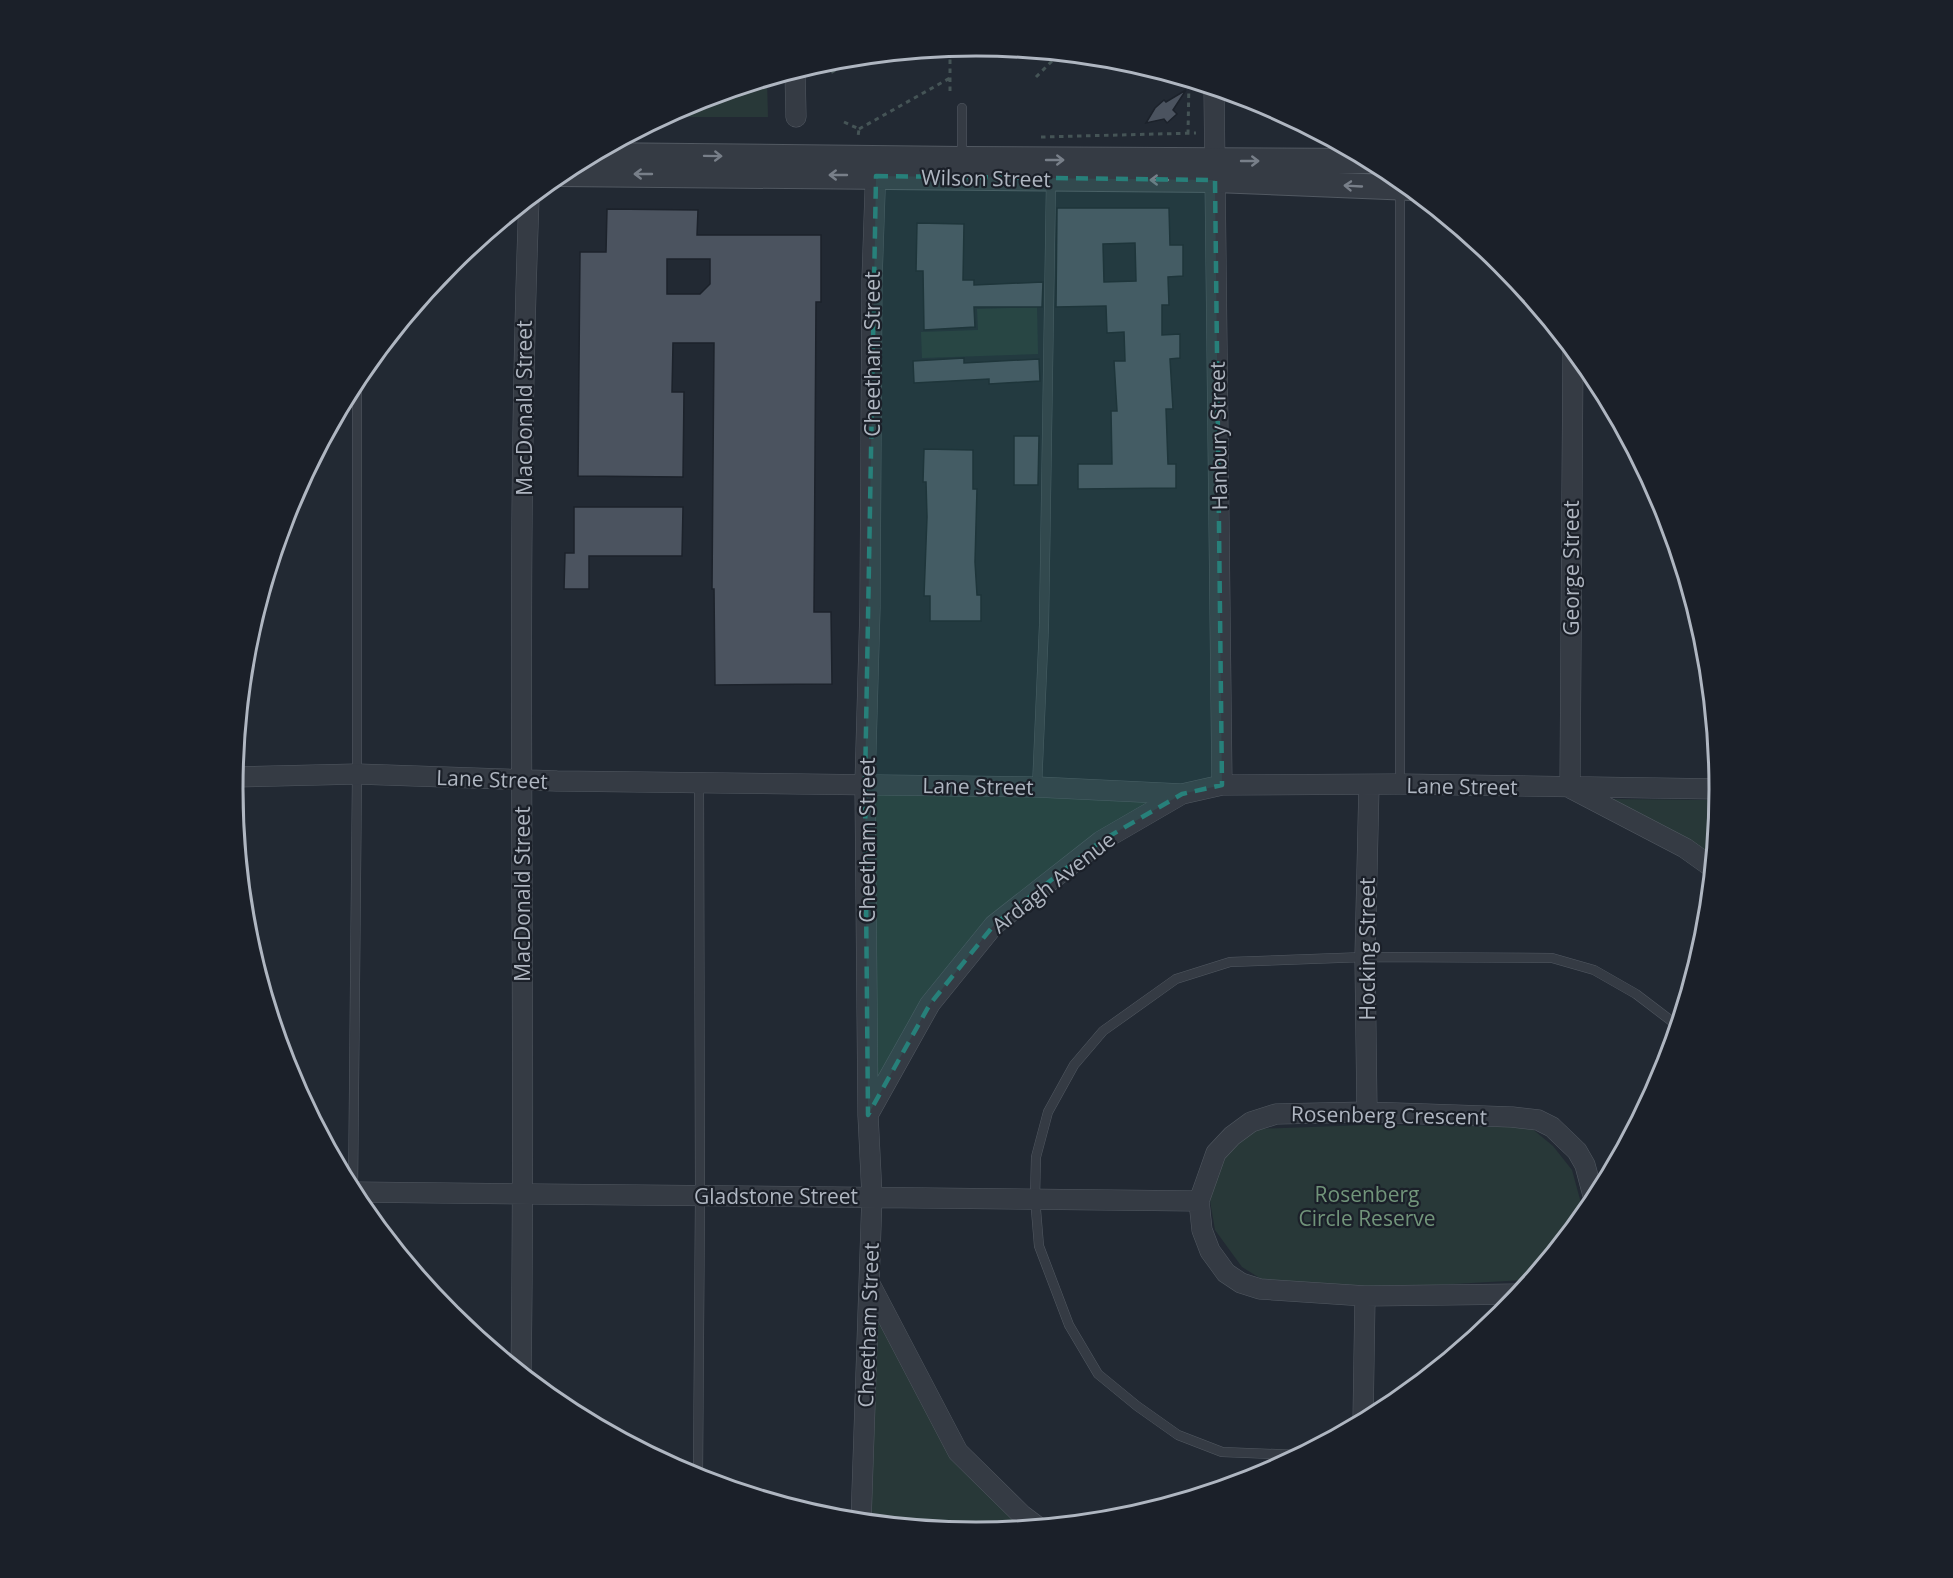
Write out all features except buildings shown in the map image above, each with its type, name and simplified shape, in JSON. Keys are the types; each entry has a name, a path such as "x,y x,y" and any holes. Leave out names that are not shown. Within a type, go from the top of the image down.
{"street":[{"path":"795,78 796,117"},
{"name":"Hanbury Street","path":"1214,95 1222,785"},
{"name":"Wilson Street","path":"607,156 876,166 1215,170 1395,187"},
{"name":"Wilson Street","path":"961,168 1051,179 1215,170 1348,157"},
{"name":"Wilson Street","path":"578,174 876,166"},
{"name":"Cheetham Street","path":"861,1513 872,1196 868,1115 866,784 870,608 872,292 876,166"},
{"name":"MacDonald Street","path":"521,1364 524,1194 522,780 525,311 529,208"},
{"name":"George Street","path":"1570,788 1573,363"},
{"name":"Lane Street","path":"244,777 357,774 699,784 1037,787 1182,794 1222,785 1400,784 1710,789"},
{"name":"Hocking Street","path":"1367,1112 1365,957 1369,785"},
{"path":"1570,788 1685,848 1706,863"},
{"name":"Ardagh Avenue","path":"868,1115 930,1004 994,925 1101,841 1182,794"},
{"name":"Rosenberg Crescent","path":"1508,1294 1365,1296 1260,1289 1241,1282 1226,1273 1210,1251 1202,1230 1199,1201 1216,1152 1251,1122 1276,1114 1367,1112 1512,1117 1538,1120 1552,1127 1576,1151 1585,1165 1591,1189"},
{"name":"Gladstone Street","path":"365,1193 872,1196 1199,1201"},
{"path":"870,1284 958,1452 1029,1520"},
{"path":"1363,1412 1365,1296"}],"lane":[{"path":"961,168 962,108"},
{"path":"1037,787 1044,625 1051,179"},
{"path":"1400,784 1406,195"},
{"path":"353,1175 357,774 357,397"},
{"path":"698,1468 699,784"},
{"path":"1285,1454 1222,1452 1178,1435 1098,1374 1069,1325 1039,1246 1035,1198 1036,1157 1048,1112 1074,1065 1102,1032 1176,979 1230,962 1365,957 1552,958 1594,969 1636,994 1672,1021"}],"path":[{"path":"950,57 950,91"},
{"path":"1036,77 1053,60"},
{"path":"859,129 950,78"},
{"path":"1188,87 1188,134"},
{"path":"844,122 859,129"},
{"path":"858,141 859,129"}],"highlighted area":[{"path":"876,176 1215,180 1222,785 1182,794 1101,841 994,925 930,1004 868,1115 865,784"}],"green space":[{"path":"767,86 768,117 683,117"},
{"path":"1037,307 1038,354 922,358 921,332 978,330 977,309"},
{"path":"865,784 1182,794 994,925 868,1115"},
{"path":"1606,799 1710,800 1706,857"},
{"name":"Rosenberg Circle Reserve","path":"1366,1125 1530,1127 1553,1146 1572,1170 1581,1204 1521,1280 1365,1289 1263,1280 1242,1267 1215,1230 1210,1201 1220,1161 1254,1129"},
{"path":"870,1284 958,1452 1031,1520 929,1521 861,1513"}]}
